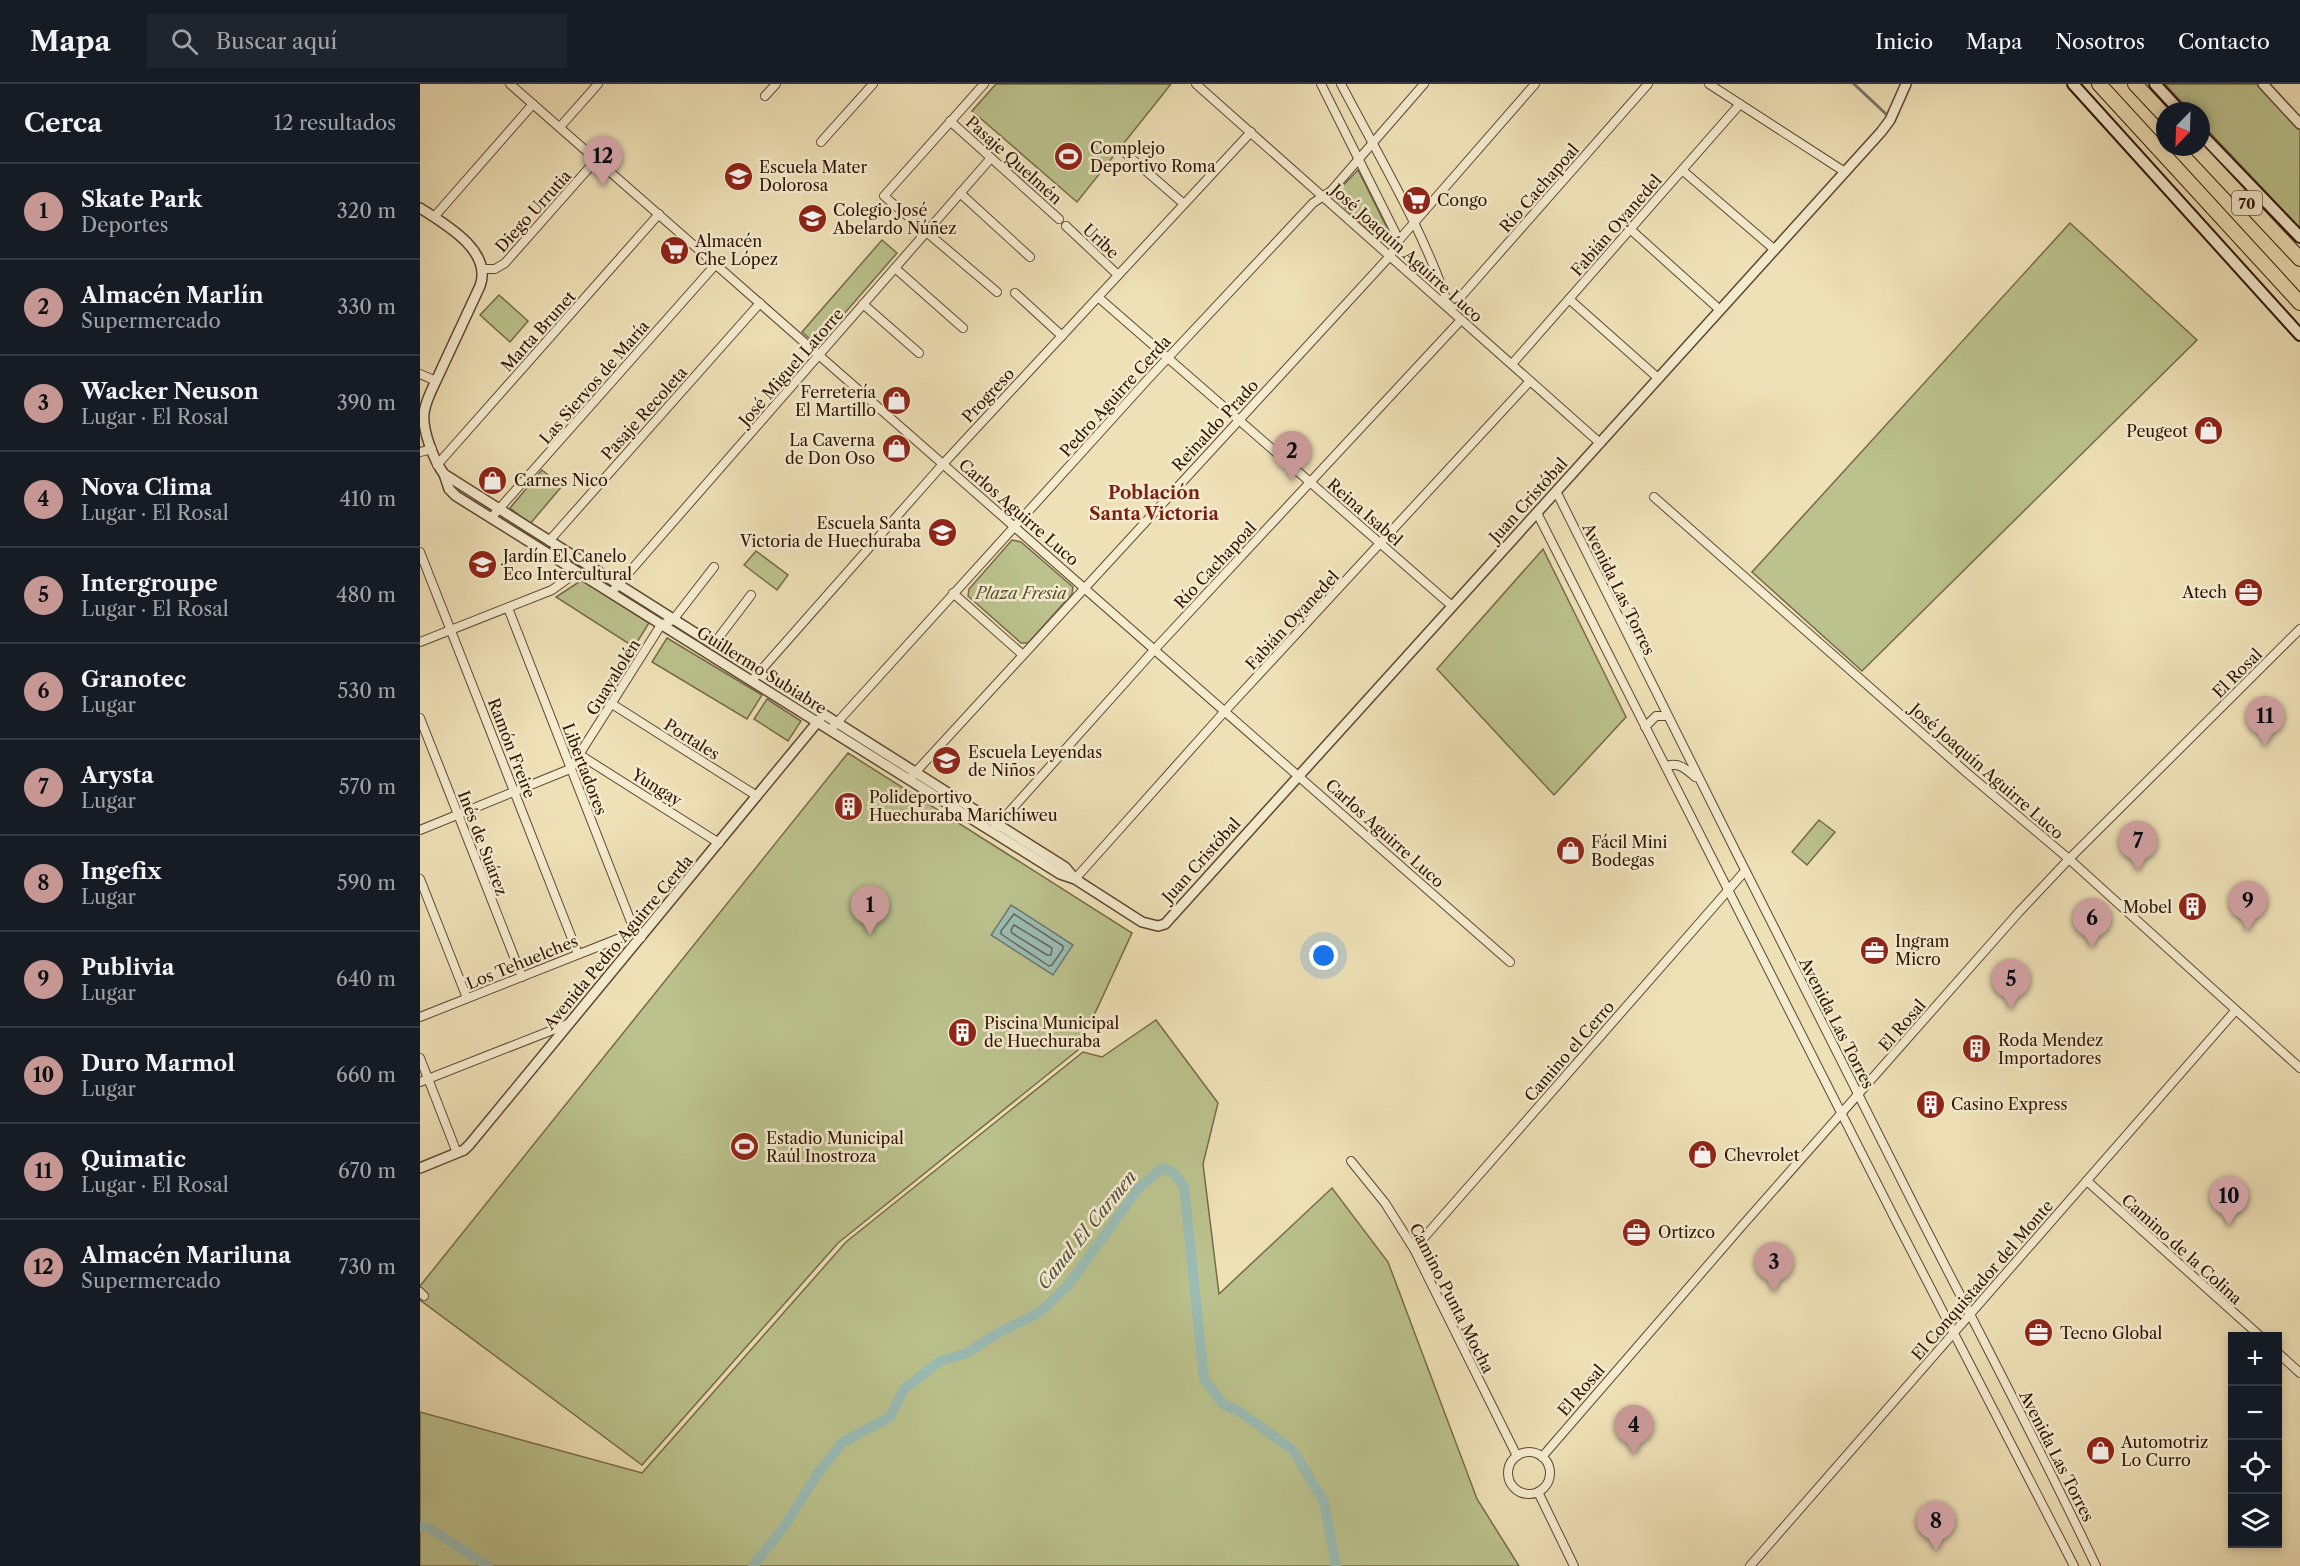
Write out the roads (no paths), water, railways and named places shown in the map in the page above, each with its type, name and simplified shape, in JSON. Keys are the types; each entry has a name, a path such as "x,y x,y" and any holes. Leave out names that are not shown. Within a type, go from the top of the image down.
{"highway":[{"name":"70","path":"2099,84 2300,303"},
{"path":"2135,84 2156,106"},
{"name":"70","path":"2203,156 2300,259"}],"main road":[{"path":"2073,84 2300,335"},
{"path":"2155,84 2172,102"},
{"path":"2210,143 2300,237"}],"street":[{"name":"Carlos Aguirre Luco","path":"510,84 1510,962"},
{"path":"560,128 598,84"},
{"path":"765,96 776,84"},
{"path":"821,142 873,84"},
{"path":"984,84 884,196 997,292"},
{"name":"José Joaquín Aguirre Luco","path":"1196,84 1600,443"},
{"path":"1321,84 1399,240"},
{"path":"1341,84 1413,224 1439,278 1450,309"},
{"name":"Pedro Aguirre Cerda","path":"833,726 1168,358 1313,203 1331,191 1424,84"},
{"name":"Reinaldo Prado","path":"912,776 1390,256 1399,240 1535,84"},
{"name":"Río Cachapoal","path":"1450,309 1648,84"},
{"path":"1709,84 1845,172"},
{"name":"Juan Cristóbal","path":"1158,926 1165,924 1887,125 1906,84"},
{"path":"2263,84 2300,124"},
{"path":"434,217 534,104"},
{"name":"Fabián Oyanedel","path":"1512,364 1740,104"},
{"name":"Pasaje Quelmén","path":"950,122 1059,219"},
{"name":"Progreso","path":"751,681 943,464 1251,132"},
{"path":"1123,151 1184,204"},
{"name":"José Miguel Latorre","path":"611,593 991,158"},
{"name":"Diego Urrutia","path":"483,269 495,269 505,263 597,160"},
{"path":"1682,170 1775,250"},
{"path":"960,193 1030,257"},
{"path":"420,208 474,249 481,260 483,269"},
{"name":"Marta Brunet","path":"437,465 659,214"},
{"name":"Uribe","path":"1066,226 1118,275"},
{"path":"1630,230 1720,310"},
{"name":"Las Siervos de María","path":"491,518 716,264"},
{"path":"895,268 963,328"},
{"name":"Guillermo Subiabre","path":"483,269 480,286 427,401 424,418 437,465 444,474 758,673 820,718"},
{"path":"1015,293 1062,336"},
{"name":"Reina Isabel","path":"1098,297 1452,606"},
{"path":"1569,299 1658,378"},
{"name":"Pasaje Recoleta","path":"549,541 760,303"},
{"path":"863,304 919,353"},
{"name":"Río Cachapoal","path":"994,828 1155,649 1461,320"},
{"path":"420,374 436,381"},
{"name":"Fabián Oyanedel","path":"1075,879 1225,711 1530,381"},
{"path":"420,452 432,449"},
{"name":"Guillermo Subiabre","path":"444,474 446,484 452,493 491,518 751,681 833,726 994,828 1060,874 1075,879 1142,922 1158,926"},
{"name":"Avenida Las Torres","path":"1556,491 1666,716 2051,1470 2096,1566"},
{"name":"José Joaquín Aguirre Luco","path":"1654,497 1967,773 2069,859 2300,1068"},
{"path":"1537,513 1953,1334 2074,1566"},
{"name":"Ramón Freire","path":"420,552 578,954"},
{"path":"661,625 673,620 714,567"},
{"path":"420,642 555,589 577,572"},
{"path":"953,593 1023,655"},
{"path":"713,645 751,596"},
{"name":"Libertadores","path":"508,608 570,769 638,935"},
{"name":"Guayalolén","path":"570,769 661,625"},
{"name":"El Rosal","path":"1542,1457 1841,1114 2069,859 2300,629"},
{"name":"Portales","path":"612,704 757,796"},
{"path":"1645,727 1656,716 1666,716"},
{"name":"Inés de Suárez","path":"420,718 522,977"},
{"name":"Avenida Pedro Aguirre Cerda","path":"420,1167 464,1150 485,1127 638,935 719,843 820,718"},
{"name":"Yungay","path":"580,755 719,843"},
{"path":"1666,766 1681,765 1701,782"},
{"path":"420,830 570,769"},
{"name":"Camino el Cerro","path":"1414,1249 1745,871"},
{"path":"420,879 467,998"},
{"name":"Los Tehuelches","path":"420,1017 578,954 638,935"},
{"name":"El Conquistador del Monte","path":"1750,1566 2235,1011"},
{"path":"420,1082 569,1024"},
{"path":"420,1058 457,1153"},
{"name":"Camino Punta Mocha","path":"1351,1161 1384,1203 1414,1249 1517,1456"},
{"name":"Camino de la Colina","path":"2087,1181 2256,1332"},
{"path":"2282,1357 2300,1373"},
{"path":"1530,1452 1542,1457 1549,1468 1550,1475 1544,1488 1539,1492 1525,1494 1512,1487 1508,1467 1517,1456 1530,1452"},
{"path":"1539,1492 1574,1566"}],"water":[{"path":"1011,905 1073,945 1053,975 991,935"}],"waterway":[{"path":"1854,84 1886,114"},
{"name":"Canal El Carmen","path":"753,1566 784,1527 818,1473 843,1442 890,1417 904,1389 940,1361 965,1354 1000,1332 1040,1312 1069,1284 1138,1189 1162,1168 1173,1172 1184,1186 1204,1379 1223,1404 1240,1412 1293,1450 1324,1502 1336,1566"},
{"name":"Canal El Carmen","path":"420,1527 429,1528 488,1566"}],"place":[{"name":"Complejo Deportivo Roma","path":"1069,157"},
{"name":"Escuela Mater Dolorosa","path":"738,176"},
{"name":"Almacén Mariluna","path":"603,186"},
{"name":"Congo","path":"1416,200"},
{"name":"Colegio José Abelardo Núñez","path":"812,219"},
{"name":"Almacén Che López","path":"674,250"},
{"name":"Ferretería El Martillo","path":"897,401"},
{"name":"Peugeot","path":"2209,431"},
{"name":"La Caverna de Don Oso","path":"896,449"},
{"name":"Carnes Nico","path":"493,480"},
{"name":"Almacén Marlín","path":"1292,481"},
{"name":"Escuela Santa Victoria de Huechuraba","path":"942,532"},
{"name":"Jardín El Canelo Eco Intercultural","path":"482,565"},
{"name":"Atech","path":"2248,592"},
{"name":"Quimatic","path":"2265,746"},
{"name":"Escuela Leyendas de Niños","path":"947,761"},
{"name":"Polideportivo Huechuraba Marichiweu","path":"848,806"},
{"name":"Fácil Mini Bodegas","path":"1570,851"},
{"name":"Arysta","path":"2138,871"},
{"name":"Mobel","path":"2193,907"},
{"name":"Publivia","path":"2248,931"},
{"name":"Skate Park","path":"870,935"},
{"name":"Granotec","path":"2092,948"},
{"name":"Ingram Micro","path":"1874,950"},
{"name":"Intergroupe","path":"2011,1009"},
{"name":"Piscina Municipal de Huechuraba","path":"963,1032"},
{"name":"Roda Mendez Importadores","path":"1977,1049"},
{"name":"Casino Express","path":"1930,1104"},
{"name":"Estadio Municipal Raúl Inostroza","path":"745,1147"},
{"name":"Chevrolet","path":"1703,1155"},
{"name":"Duro Marmol","path":"2229,1226"},
{"name":"Ortizco","path":"1637,1232"},
{"name":"Wacker Neuson","path":"1774,1292"},
{"name":"Tecno Global","path":"2039,1333"},
{"name":"Automotriz Lo Curro","path":"2100,1451"},
{"name":"Nova Clima","path":"1634,1455"},
{"name":"Ingefix","path":"1936,1551"}],"district":[{"name":"Población Santa Victoria","path":"1154,503"}],"park label":[{"name":"Plaza Fresia","path":"1021,593"}]}
